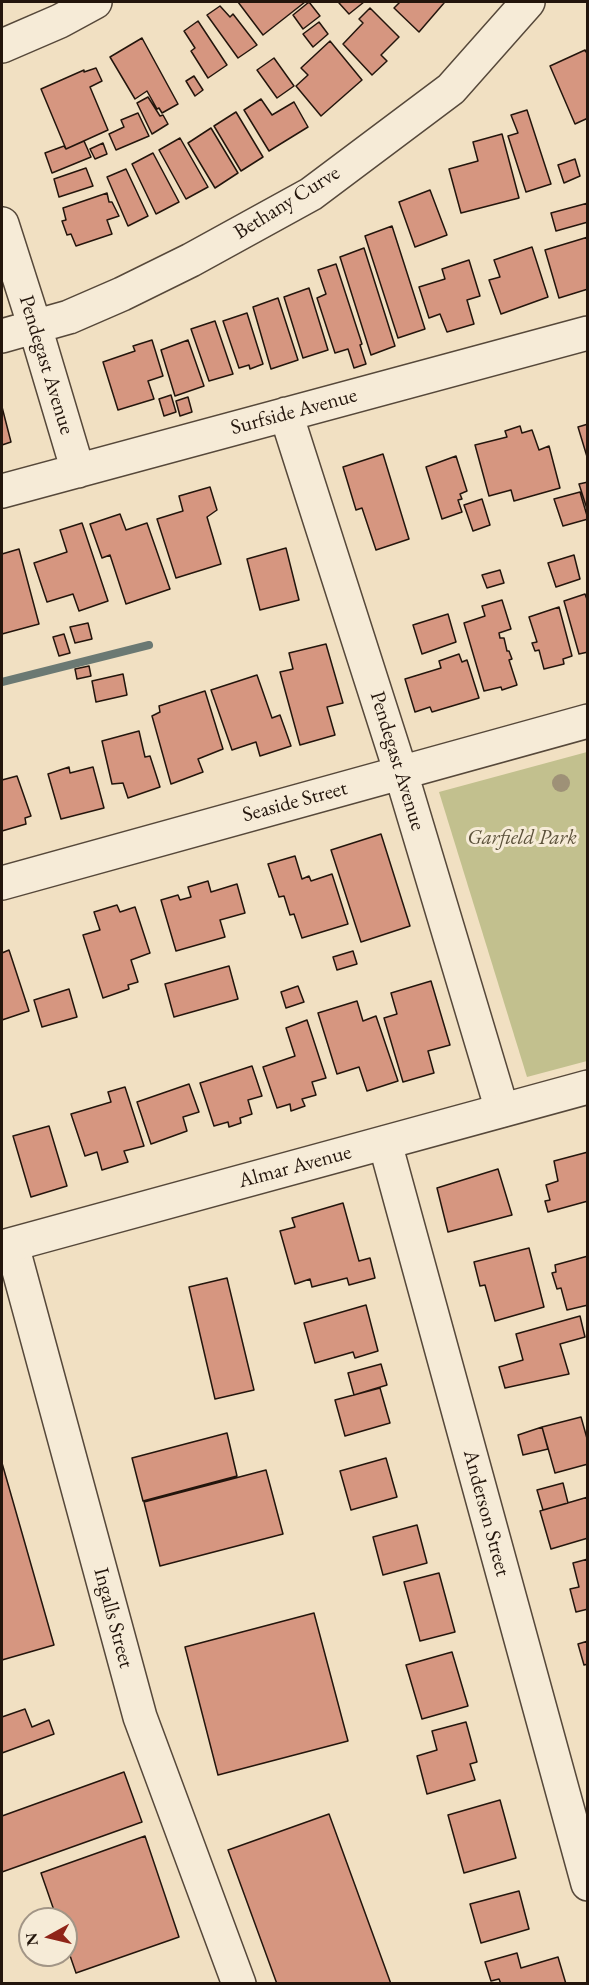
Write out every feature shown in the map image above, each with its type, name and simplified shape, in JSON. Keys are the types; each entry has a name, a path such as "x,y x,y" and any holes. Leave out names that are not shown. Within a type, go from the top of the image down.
{"street":[{"path":"2,46 60,21 95,2"},
{"name":"Bethany Curve","path":"2,336 69,317 122,294 191,260 311,194 451,89 528,2"},
{"name":"Pendegast Avenue","path":"2,224 78,471"},
{"name":"Surfside Avenue","path":"2,491 588,333"},
{"name":"Pendegast Avenue","path":"285,414 401,772 502,1110"},
{"name":"Seaside Street","path":"2,883 588,722"},
{"name":"Almar Avenue","path":"7,1246 588,1087"},
{"name":"Anderson Street","path":"385,1143 588,1884"},
{"name":"Ingalls Street","path":"7,1246 140,1717 239,1983"}],"green space":[{"name":"Garfield Park","path":"587,752 587,1061 527,1077 439,792"}],"building":[{"path":"238,2 305,2 263,35"},
{"path":"309,2 320,16 303,29 293,15"},
{"path":"364,2 349,14 339,3"},
{"path":"400,2 444,3 419,32 394,8"},
{"path":"220,6 230,17 233,14 257,45 238,58 207,15"},
{"path":"370,8 399,37 381,55 387,61 372,75 343,44 363,23 359,19"},
{"path":"198,21 227,65 208,78 191,51 195,48 184,31"},
{"path":"319,22 328,34 313,47 303,34"},
{"path":"142,38 178,104 162,113 159,108 157,109 147,91 135,99 110,57"},
{"path":"330,41 362,80 321,116 296,86 308,75 301,68"},
{"path":"585,50 588,55 588,118 575,124 550,66"},
{"path":"274,58 294,86 277,98 257,70"},
{"path":"96,68 102,81 90,87 108,130 66,149 41,89 84,70 84,72"},
{"path":"194,76 203,90 195,96 186,81"},
{"path":"148,97 168,124 152,134 137,103"},
{"path":"261,99 272,115 294,102 308,127 269,151 244,110"},
{"path":"527,110 551,184 526,192 508,136 518,133 511,115"},
{"path":"236,112 263,157 241,171 214,126"},
{"path":"138,113 149,136 116,150 109,134 124,127 121,120"},
{"path":"211,128 238,173 215,188 188,143"},
{"path":"502,134 519,198 461,213 449,169 478,161 473,142"},
{"path":"180,138 208,187 186,199 159,150"},
{"path":"84,141 91,157 52,173 45,153 64,146 66,149"},
{"path":"103,143 107,154 95,159 90,149"},
{"path":"153,153 179,202 156,214 132,164"},
{"path":"575,159 580,176 564,183 558,165"},
{"path":"86,168 93,186 59,197 54,179"},
{"path":"126,169 148,216 128,226 107,177"},
{"path":"430,190 447,235 415,247 399,202"},
{"path":"107,193 109,202 112,202 119,216 107,220 112,234 76,246 71,234 67,235 62,221 66,220 63,208"},
{"path":"588,203 588,222 556,231 551,213"},
{"path":"392,226 425,329 398,338 365,236"},
{"path":"588,237 588,289 559,298 545,250"},
{"path":"532,247 548,297 501,314 489,280 500,277 494,260"},
{"path":"364,248 395,346 371,355 340,257"},
{"path":"469,260 480,296 467,300 474,324 447,332 440,314 429,318 419,287 445,279 442,269"},
{"path":"336,264 362,344 360,345 366,364 354,368 348,349 335,353 317,298 326,294 318,270"},
{"path":"309,288 328,350 303,358 284,297"},
{"path":"278,298 298,360 271,369 253,307"},
{"path":"247,313 263,364 250,369 249,365 239,368 223,321"},
{"path":"215,321 233,374 209,381 191,329"},
{"path":"152,340 163,376 148,381 154,399 118,410 103,362 135,351 133,346"},
{"path":"188,340 204,386 175,396 161,350"},
{"path":"171,395 176,412 164,416 159,399"},
{"path":"188,397 192,412 180,416 176,401"},
{"path":"2,407 11,442 2,445"},
{"path":"588,424 588,460 578,427"},
{"path":"520,426 522,433 532,430 539,450 549,446 560,488 514,501 511,490 489,496 475,445 507,437 505,431"},
{"path":"383,454 409,539 376,550 362,508 356,510 343,467"},
{"path":"456,456 467,491 460,494 462,499 458,500 462,512 442,519 426,467"},
{"path":"588,482 588,512 579,484"},
{"path":"210,487 217,510 207,517 221,564 176,578 157,519 183,511 179,496"},
{"path":"580,492 588,519 563,526 554,499"},
{"path":"482,499 490,525 473,531 464,505"},
{"path":"120,514 126,530 147,523 170,589 126,604 110,555 102,558 90,524"},
{"path":"82,523 108,601 79,611 73,594 47,602 34,563 67,552 60,530"},
{"path":"286,548 299,600 260,610 247,559"},
{"path":"19,549 39,624 2,634 2,554"},
{"path":"574,555 580,579 556,587 548,563"},
{"path":"500,570 504,583 487,588 482,575"},
{"path":"585,594 588,602 588,652 579,654 564,601"},
{"path":"502,600 511,629 499,633 500,638 504,638 507,651 512,659 509,660 517,685 502,690 501,687 484,691 464,623 485,616 482,606"},
{"path":"559,607 572,656 563,659 564,664 544,669 539,650 535,651 532,643 537,642 529,617"},
{"path":"448,614 456,642 422,654 413,625"},
{"path":"88,623 92,639 75,643 70,627"},
{"path":"64,634 70,653 59,656 53,637"},
{"path":"326,644 343,703 327,707 335,735 300,745 280,672 293,669 289,653"},
{"path":"459,654 462,662 467,660 479,698 432,712 430,707 415,712 405,679 441,668 439,661"},
{"path":"89,666 91,676 77,679 75,669"},
{"path":"123,674 127,695 96,702 92,681"},
{"path":"257,675 272,718 280,715 291,746 260,756 256,742 232,750 211,690"},
{"path":"205,691 223,749 198,759 203,772 171,784 152,716 160,712 159,706"},
{"path":"139,731 145,757 150,756 160,787 128,798 123,783 112,784 102,741"},
{"path":"69,767 70,773 93,767 104,808 61,819 48,774"},
{"path":"17,776 31,816 25,818 26,824 2,831 2,780"},
{"path":"381,834 410,926 361,942 331,850"},
{"path":"295,856 302,879 309,876 311,881 332,874 348,924 302,938 294,914 290,915 284,896 279,897 268,864"},
{"path":"208,881 211,892 237,884 245,913 220,920 225,937 176,951 161,900 178,895 180,900 191,897 188,887"},
{"path":"117,905 120,912 135,907 150,953 131,960 138,982 128,985 129,989 103,998 83,935 100,930 94,912"},
{"path":"9,950 29,1011 2,1020 2,953"},
{"path":"353,951 357,964 337,970 333,957"},
{"path":"229,966 238,999 174,1017 165,984"},
{"path":"431,981 450,1045 428,1051 434,1073 403,1082 384,1018 397,1014 391,993"},
{"path":"298,986 304,1002 286,1008 281,992"},
{"path":"69,989 77,1017 42,1027 34,1000"},
{"path":"357,1001 363,1021 376,1016 398,1081 367,1091 359,1067 337,1074 318,1013"},
{"path":"307,1020 326,1078 312,1082 316,1095 302,1099 305,1106 291,1111 290,1104 277,1108 263,1067 295,1056 286,1028"},
{"path":"252,1066 262,1096 248,1100 252,1114 240,1118 241,1123 229,1127 228,1122 214,1126 200,1083"},
{"path":"189,1084 199,1112 183,1117 187,1131 151,1144 137,1102"},
{"path":"125,1087 144,1146 124,1151 128,1162 102,1170 97,1152 85,1156 71,1114 111,1102 108,1092"},
{"path":"49,1126 67,1186 31,1197 13,1136"},
{"path":"588,1152 588,1201 548,1212 545,1201 550,1200 546,1185 558,1181 554,1161"},
{"path":"498,1169 512,1215 448,1232 437,1188"},
{"path":"343,1203 359,1261 370,1258 375,1278 349,1285 347,1278 312,1287 310,1279 295,1284 280,1231 295,1227 292,1218"},
{"path":"529,1248 544,1307 495,1321 485,1285 480,1286 474,1262"},
{"path":"588,1256 588,1305 567,1310 561,1288 557,1289 552,1273 556,1272 555,1265"},
{"path":"227,1278 254,1390 215,1399 189,1287"},
{"path":"366,1305 378,1351 355,1358 353,1352 315,1363 304,1323"},
{"path":"580,1316 585,1337 560,1344 569,1374 505,1388 499,1367 523,1360 516,1334"},
{"path":"381,1364 387,1385 354,1395 348,1373"},
{"path":"380,1388 390,1423 345,1436 335,1400"},
{"path":"581,1417 588,1442 588,1464 555,1473 542,1427"},
{"path":"542,1427 548,1449 523,1455 518,1435"},
{"path":"227,1433 237,1476 143,1501 132,1458"},
{"path":"386,1458 397,1497 351,1510 340,1471"},
{"path":"2,1463 54,1645 2,1660"},
{"path":"266,1470 283,1534 160,1566 144,1502"},
{"path":"563,1483 568,1503 543,1510 537,1490"},
{"path":"588,1497 588,1538 551,1549 540,1511"},
{"path":"417,1525 427,1563 383,1575 373,1537"},
{"path":"588,1559 588,1609 576,1612 570,1589 579,1587 573,1563"},
{"path":"439,1573 455,1632 420,1641 404,1582"},
{"path":"314,1613 348,1741 218,1775 185,1647"},
{"path":"588,1641 588,1664 584,1665 578,1644"},
{"path":"452,1652 468,1706 422,1719 406,1665"},
{"path":"25,1709 32,1727 49,1720 54,1734 2,1753 2,1717"},
{"path":"466,1722 477,1762 470,1764 475,1780 427,1794 417,1756 437,1750 432,1731"},
{"path":"124,1772 142,1822 2,1872 2,1816"},
{"path":"500,1800 516,1858 464,1873 448,1815"},
{"path":"329,1814 391,1984 277,1984 228,1850"},
{"path":"145,1836 179,1937 76,1973 74,1967 78,1967 78,1907 53,1907 41,1873"},
{"path":"519,1891 529,1929 481,1943 470,1904"},
{"path":"517,1953 521,1968 558,1957 566,1984 501,1984 499,1979 491,1981 485,1962"}],"waterway":[{"path":"2,682 149,645"}]}
